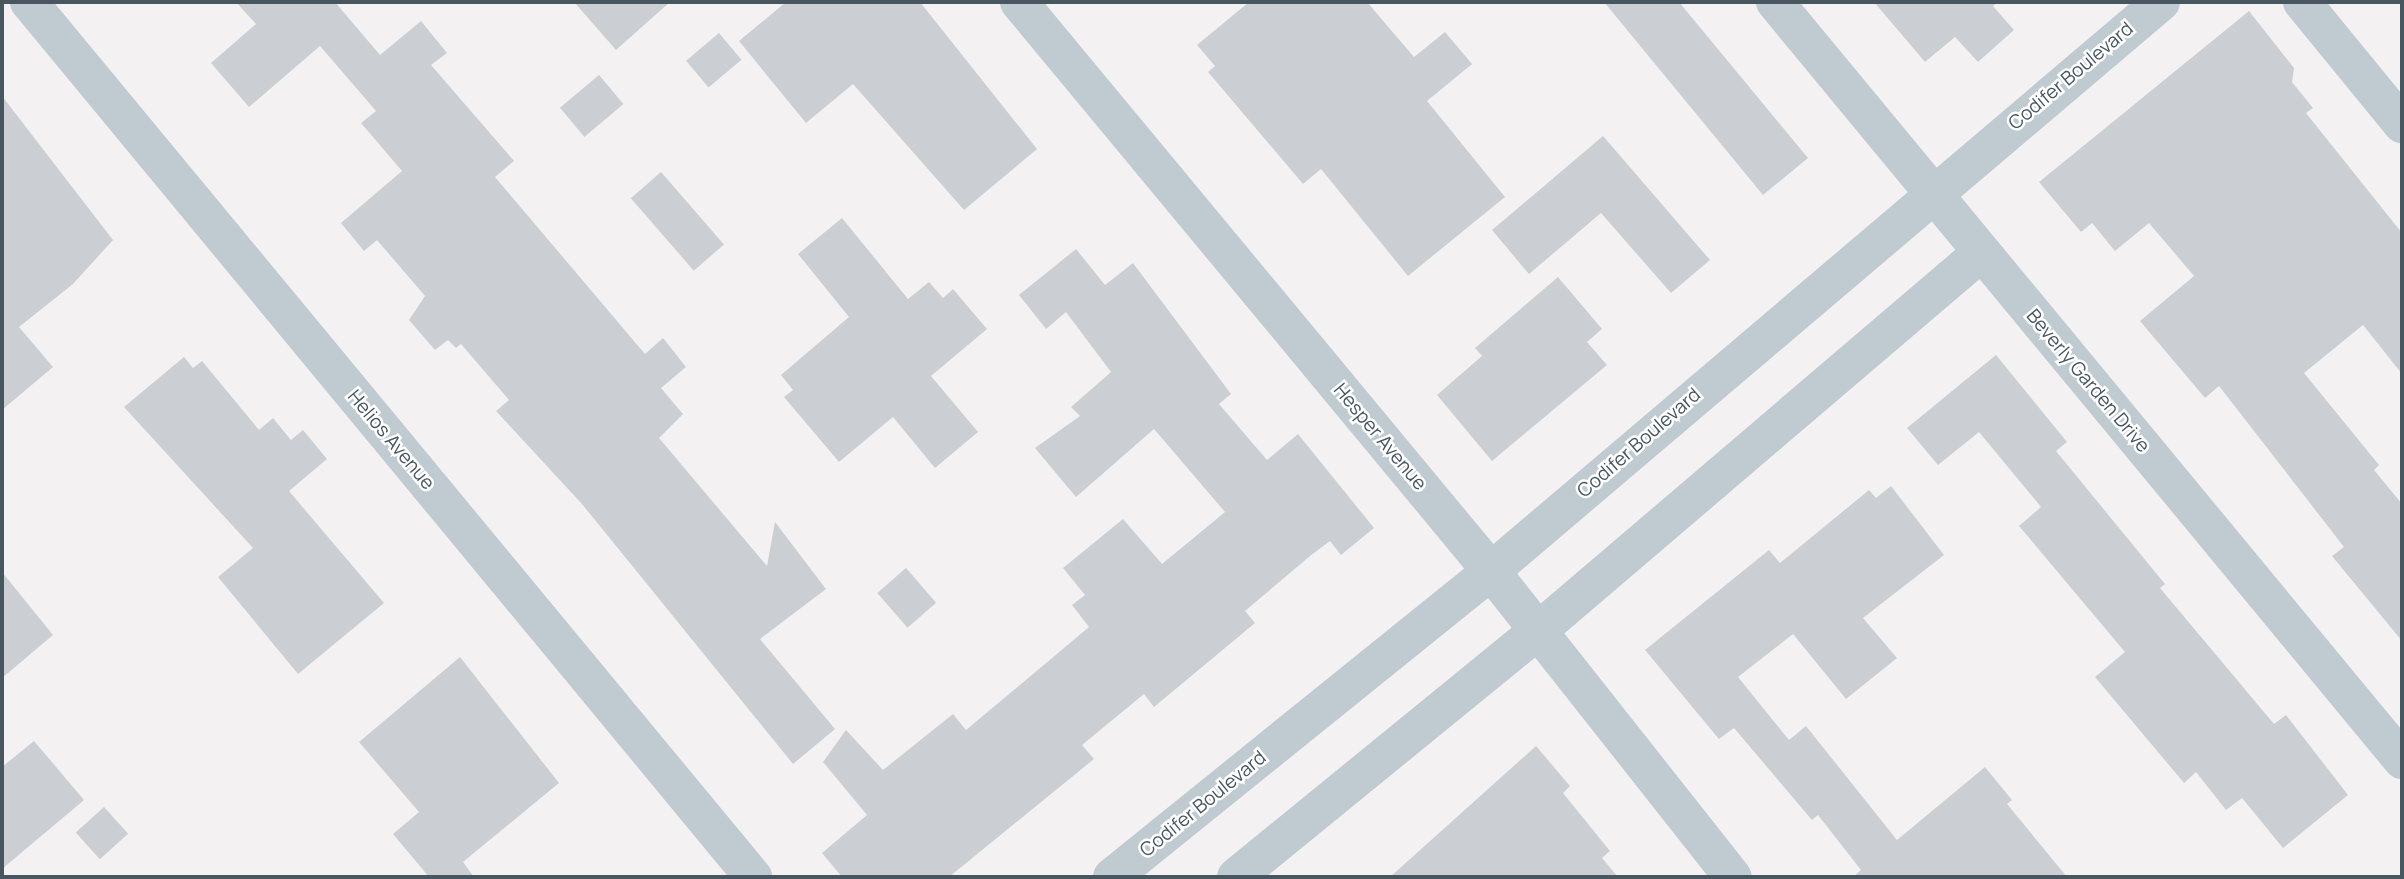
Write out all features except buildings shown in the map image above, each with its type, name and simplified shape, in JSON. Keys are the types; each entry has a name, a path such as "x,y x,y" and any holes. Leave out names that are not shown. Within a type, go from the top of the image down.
{"street":[{"name":"Helios Avenue","path":"29,2 753,877"},
{"name":"Hesper Avenue","path":"1019,2 1491,571 1733,877"},
{"name":"Beverly Garden Drive","path":"1775,2 2402,760"},
{"name":"Codifer Boulevard","path":"1112,877 1491,571 1931,191 2161,2"},
{"path":"2302,2 2402,124"},
{"path":"1236,877 1539,630 1982,252"}]}
